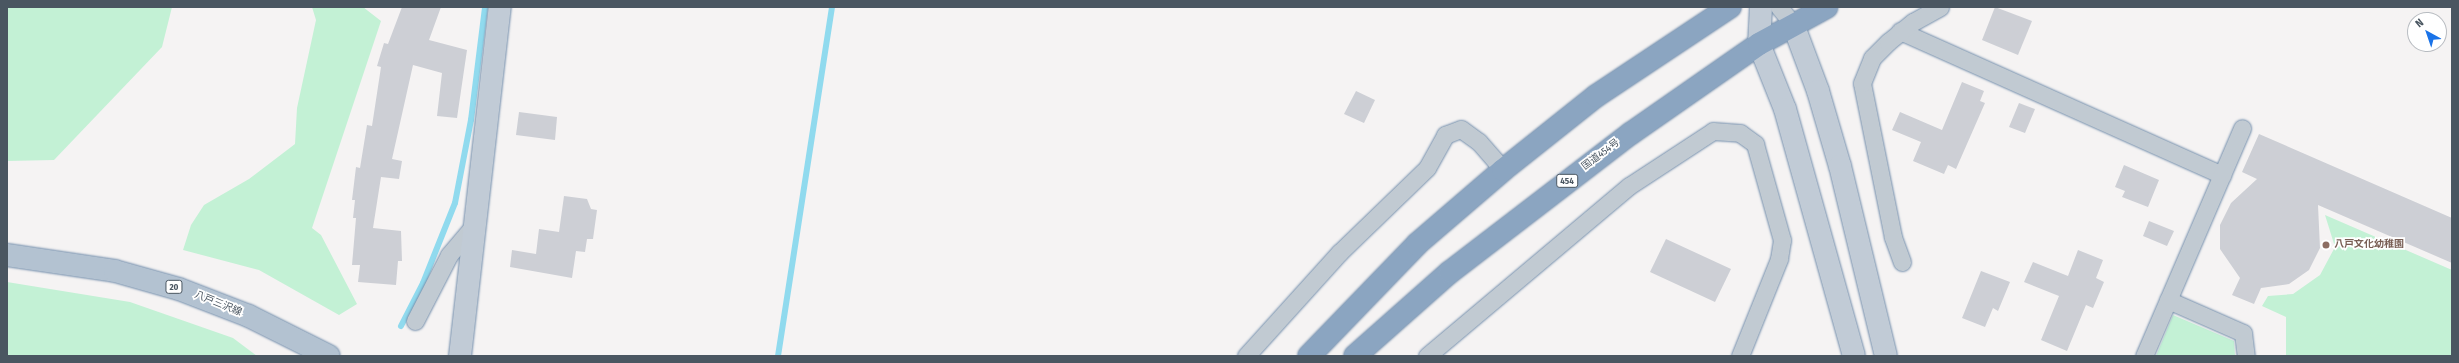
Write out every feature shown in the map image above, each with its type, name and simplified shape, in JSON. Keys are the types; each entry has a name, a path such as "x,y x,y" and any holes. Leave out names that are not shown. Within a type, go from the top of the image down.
{"highway":[{"path":"1309,356 1417,244 1503,170 1596,96 1730,7"},
{"name":"国道454号","path":"1355,356 1450,272 1533,206 1759,44 1826,7"}],"main road":[{"name":"八戸三沢線","path":"7,255 115,271 179,289 249,316 329,356"}],"street":[{"path":"460,356 500,7"},
{"path":"1761,7 1759,44 1785,109 1854,356"},
{"path":"1779,7 1793,24 1818,91 1838,158 1886,356"},
{"path":"1902,262 1893,237 1862,82 1872,58 1900,32 1940,7"},
{"path":"1900,32 2222,174"},
{"path":"2144,356 2242,128"},
{"path":"1246,356 1339,253 1427,168 1445,135 1461,130 1479,142 1503,170"},
{"path":"1427,356 1629,186 1713,131 1740,133 1755,144 1782,240 1779,259 1740,356"},
{"path":"415,321 450,255 476,223"},
{"path":"2168,300 2243,333 2246,356"}],"green space":[{"path":"7,7 172,7 162,47 54,160 7,161"},
{"path":"312,7 363,7 381,21 312,228 321,235 357,304 339,315 259,270 183,250 191,225 204,205 249,179 295,144 297,108 316,20"},
{"path":"2325,215 2452,270 2452,356 2286,356 2286,317 2262,306 2268,296 2293,294 2320,275 2335,247"},
{"path":"7,282 130,302 233,338 257,356 7,356"},
{"path":"2173,315 2234,341 2235,356 2156,356"}],"building":[{"path":"402,7 441,7 429,40 467,50 457,118 437,116 442,73 413,65 392,159 402,161 399,179 381,177 373,228 401,231 402,261 398,261 396,285 358,282 360,265 352,265 356,218 353,218 355,200 352,200 356,167 360,168 367,125 372,126 381,67 377,66 384,43 388,44"},
{"path":"1995,7 2032,21 2018,55 1982,40"},
{"path":"1962,82 1984,91 1980,101 1985,103 1956,169 1948,165 1944,174 1913,161 1921,142 1892,130 1900,112 1942,130"},
{"path":"1356,91 1375,100 1364,123 1344,114"},
{"path":"2019,103 2035,109 2025,133 2009,127"},
{"path":"519,112 557,117 555,140 516,135"},
{"path":"2259,134 2452,218 2452,263 2318,205 2320,248 2309,270 2289,284 2261,288 2254,304 2232,295 2240,278 2220,249 2220,225 2231,203 2257,179 2242,172"},
{"path":"2124,165 2159,180 2148,207 2122,197 2125,191 2115,187"},
{"path":"564,196 587,199 591,209 597,210 593,239 587,239 585,252 576,251 572,278 510,267 512,250 536,254 539,229 559,232"},
{"path":"2149,221 2174,231 2167,246 2143,236"},
{"path":"1666,239 1731,269 1715,302 1650,272"},
{"path":"2078,250 2103,260 2096,278 2104,282 2093,308 2086,305 2067,351 2041,340 2059,296 2024,282 2033,262 2068,276"},
{"path":"1981,271 2010,282 1998,311 1993,308 1985,327 1962,318"}],"waterway":[{"path":"401,326 423,283 455,203 471,120 485,7"},
{"path":"778,356 832,7"}],"place":[{"name":"八戸文化幼稚園","path":"2326,245"}]}
